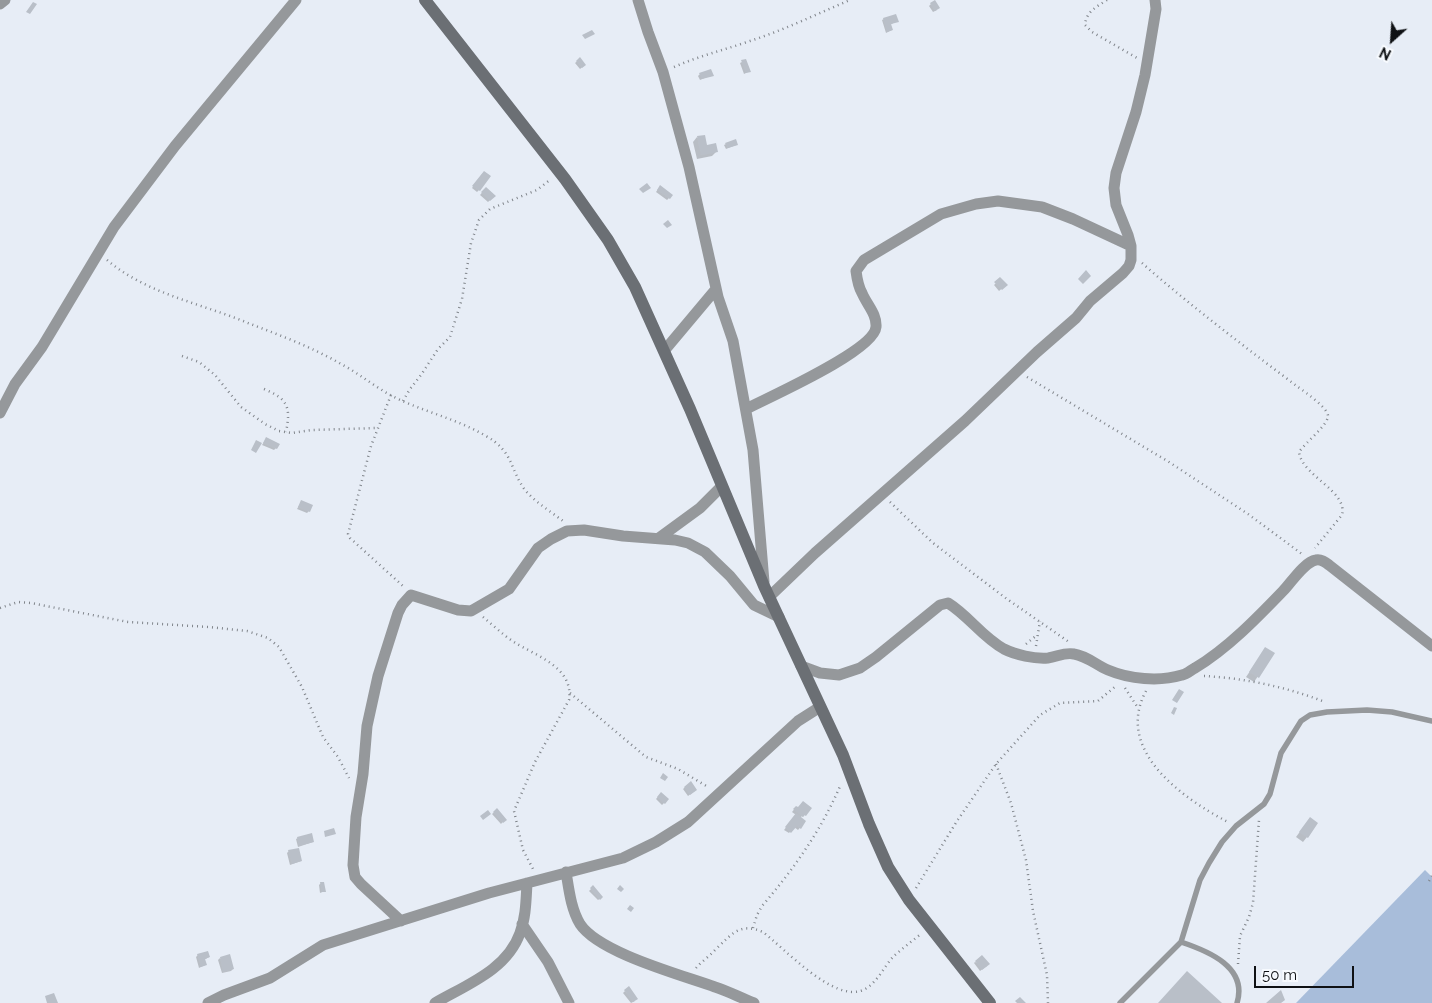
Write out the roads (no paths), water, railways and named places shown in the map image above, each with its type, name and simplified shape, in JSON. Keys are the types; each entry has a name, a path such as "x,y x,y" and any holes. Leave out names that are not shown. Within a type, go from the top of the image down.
{"main road":[{"path":"425,0 560,172 608,240 635,287 767,591 848,769 888,867 909,900 990,1003"}],"street":[{"path":"0,4 5,0"},
{"path":"0,413 15,384 42,347 114,227 175,146 296,0"},
{"path":"638,0 663,72 689,168 716,289 733,341 753,450 767,591"},
{"path":"767,591 808,559 966,421 1017,371 1076,318 1090,301 1124,273 1129,266 1131,250 1128,235 1116,204 1114,188 1116,173 1136,112 1147,64 1156,9 1155,0"},
{"path":"746,409 814,376 855,352 869,341 875,334 876,325 874,315 862,294 856,271 864,260 941,214 976,204 998,202 1042,207 1073,219 1131,250"},
{"path":"664,352 716,289"},
{"path":"659,538 700,508 722,486"},
{"path":"401,921 355,877 353,866 356,817 371,704 398,613 411,595 458,610 471,611 509,589 538,548 567,531 584,530 688,543 704,552 730,576 754,605 779,618"},
{"path":"801,666 820,673 839,675 860,668 876,658 944,603 948,603 978,630 1005,650 1034,658 1049,658 1062,654 1073,654 1087,658 1107,669 1126,676 1154,679 1183,675 1220,651 1273,602 1309,562 1314,560 1322,560 1432,646"},
{"path":"208,1003 270,978 323,945 489,893 623,858 656,842 688,822 798,721 820,707"},
{"path":"566,872 571,903 580,924 589,935 644,963 716,987 754,1003"},
{"path":"435,1003 474,982 495,967 508,954 520,934 526,908 527,883"},
{"path":"522,924 548,962 568,1003"}],"lane":[{"path":"1120,1003 1181,942 1200,880 1222,842 1236,826 1260,807 1270,794 1281,753 1301,721 1310,715 1344,711 1392,712 1432,721"},
{"path":"1181,942 1199,948 1216,957 1230,968 1237,980 1239,996 1236,1003"}]}
